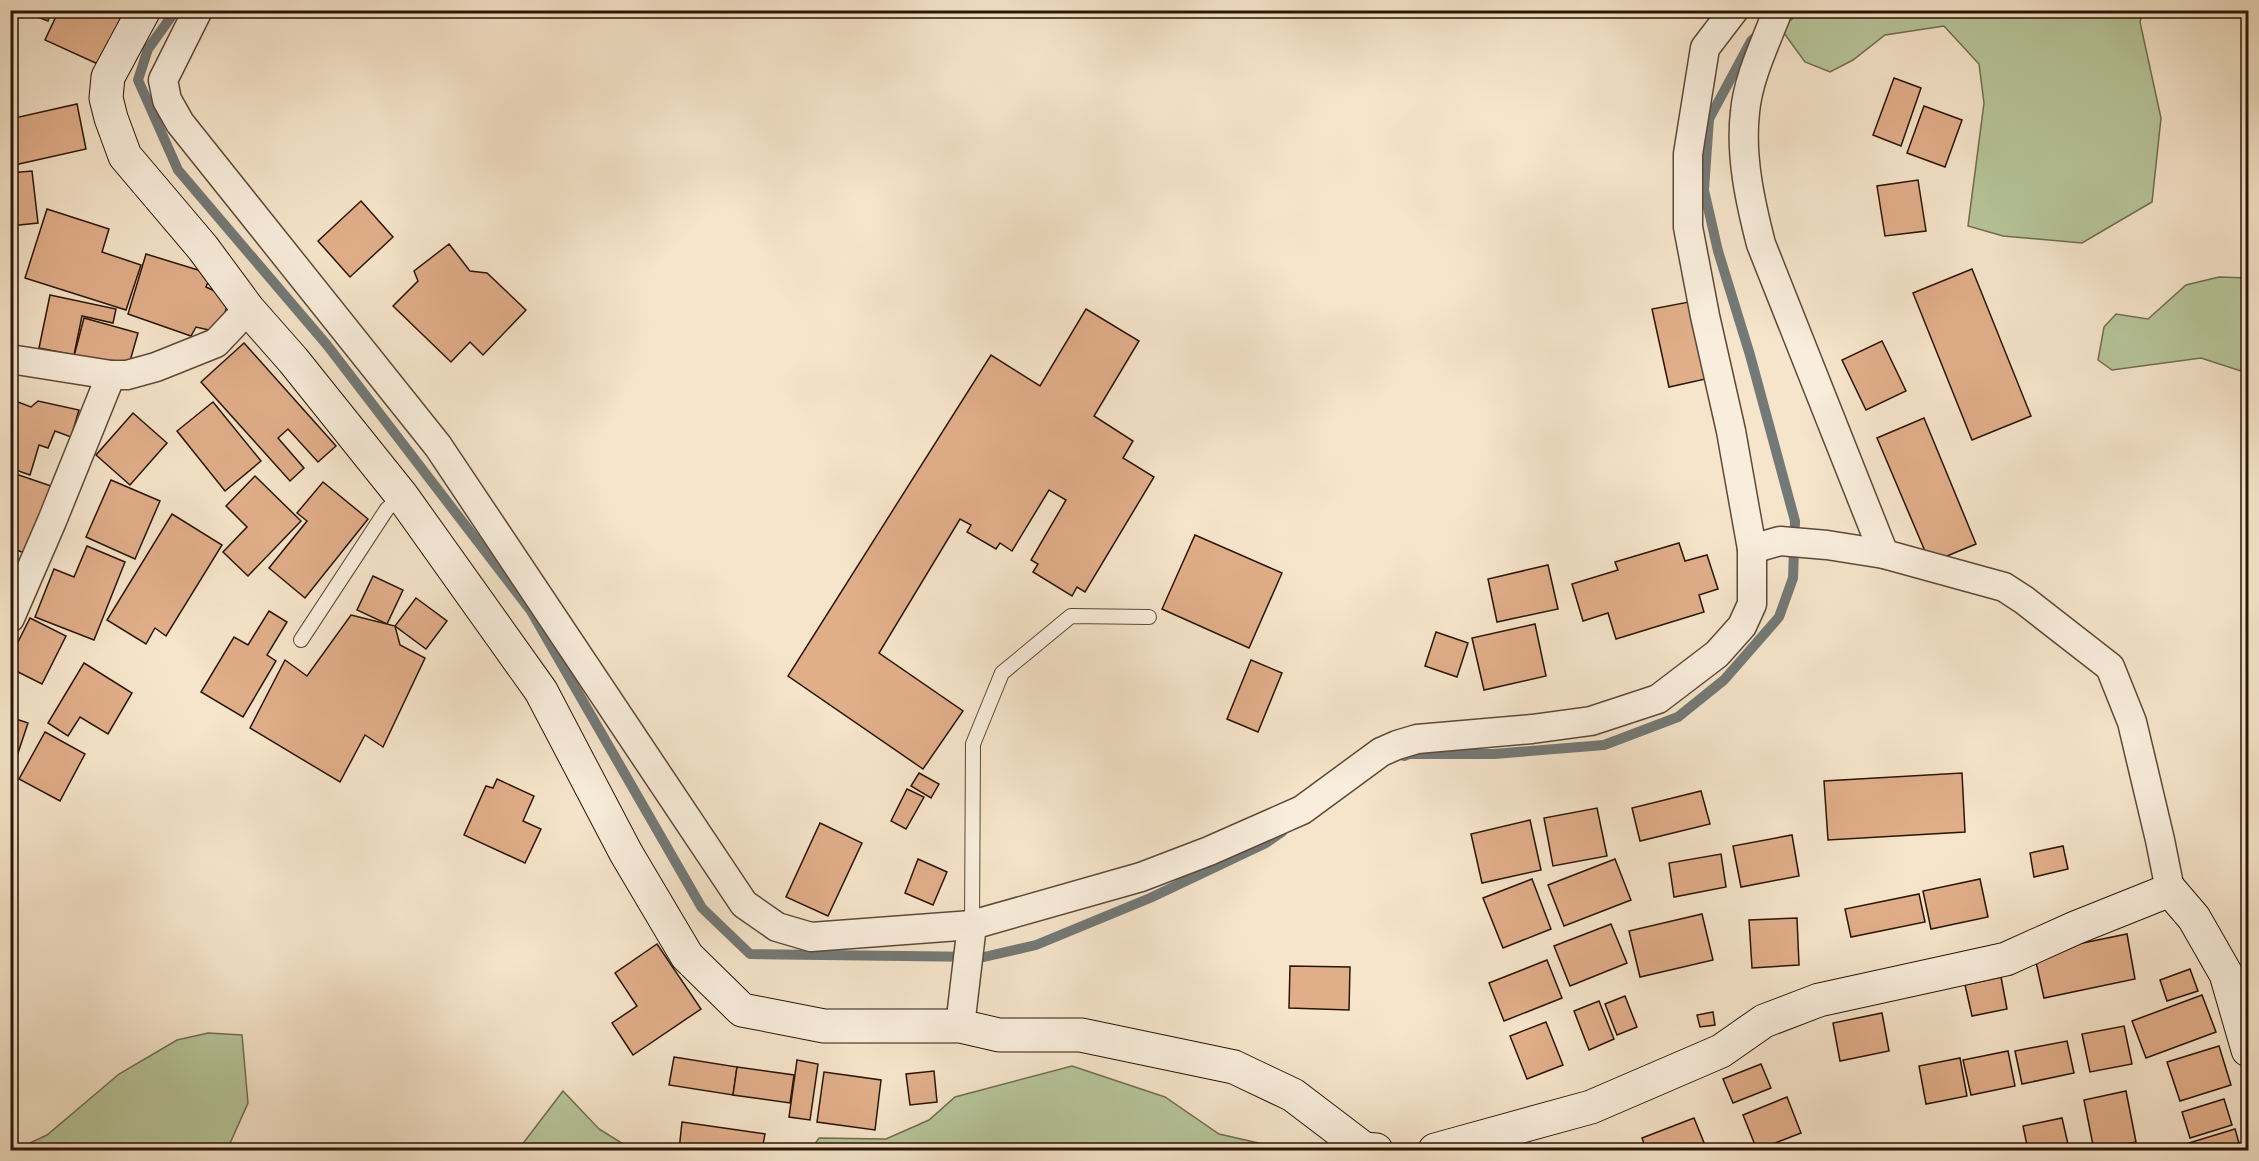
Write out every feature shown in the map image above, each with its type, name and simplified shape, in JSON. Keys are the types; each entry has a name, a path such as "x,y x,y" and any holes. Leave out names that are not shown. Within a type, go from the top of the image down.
{"street":[{"path":"144,10 108,77 106,98 125,156 203,248 248,309 293,360 402,496 541,691 626,853 687,956 742,1010 824,1026 960,1026 999,1035 1081,1035 1234,1067 1293,1095 1364,1149 1376,1150"},
{"path":"198,10 163,80 167,100 180,123 438,446 744,904 777,927 812,937 972,925 1142,877 1209,851 1302,810 1381,752 1397,744 1591,721 1659,699 1717,654 1742,626 1752,604 1752,549 1731,431 1688,227 1688,154 1705,48 1734,10"},
{"path":"1778,10 1758,62 1745,111 1748,193 1761,244 1884,554"},
{"path":"10,359 111,375 127,375 156,367 216,342 248,309"},
{"path":"10,618 111,375"},
{"path":"1752,549 1780,541 1827,545 1884,554 2004,587 2109,667 2132,722 2170,890 2194,918 2226,974 2248,1050"},
{"path":"1435,1150 1592,1107 1721,1051 1764,1022 1819,1000 2006,959 2075,928 2170,890"},
{"path":"960,1026 972,925"}],"lane":[{"path":"301,640 387,509 402,496"},
{"path":"972,925 973,744 1002,673 1071,616 1149,617"}],"green space":[{"path":"1802,10 2143,11 2140,22 2161,118 2152,202 2082,243 2003,236 1968,226 1984,103 1979,64 1944,26 1885,35 1853,60 1830,72 1805,62 1781,29"},
{"path":"2219,277 2248,278 2247,373 2201,358 2112,370 2098,360 2104,327 2116,314 2148,319 2186,285"},
{"path":"208,1033 242,1035 248,1103 227,1150 15,1150 47,1135 119,1074 177,1040"},
{"path":"1072,1066 1165,1097 1219,1134 1289,1150 811,1150 819,1138 886,1139 929,1120 955,1097"},
{"path":"563,1091 599,1129 633,1150 518,1150"}],"building":[{"path":"19,10 51,10 48,21"},
{"path":"59,10 125,10 100,65 45,40"},
{"path":"1894,78 1921,88 1901,146 1873,135"},
{"path":"77,104 86,149 10,166 10,119"},
{"path":"1924,106 1962,120 1945,167 1907,153"},
{"path":"32,171 38,223 10,226 10,173"},
{"path":"1918,180 1926,231 1885,236 1877,186"},
{"path":"361,201 393,237 350,277 318,241"},
{"path":"47,209 109,229 102,252 141,265 126,310 25,278"},
{"path":"449,244 470,271 487,273 526,310 483,355 470,342 451,362 393,306 418,281 414,271"},
{"path":"146,254 211,274 206,287 230,298 218,332 196,327 191,336 128,314"},
{"path":"1972,269 2031,416 1972,440 1913,293"},
{"path":"50,295 116,309 113,323 82,316 74,355 39,348"},
{"path":"1694,301 1710,378 1669,387 1652,309"},
{"path":"1086,309 1139,341 1094,416 1133,441 1123,458 1154,477 1085,592 1077,587 1072,596 1033,572 1038,564 1031,560 1066,500 1049,490 1012,551 1000,543 996,549 967,532 971,525 960,519 879,653 963,711 923,769 788,676 991,355 1040,386"},
{"path":"84,318 138,333 126,375 73,360"},
{"path":"1882,341 1906,391 1866,410 1842,360"},
{"path":"244,343 336,446 318,462 288,429 278,438 304,468 290,481 201,382"},
{"path":"10,399 31,407 38,401 79,410 71,437 55,431 48,448 39,445 30,475 10,468"},
{"path":"213,402 261,461 225,491 177,431"},
{"path":"133,413 167,443 130,485 96,455"},
{"path":"1924,418 1976,544 1930,563 1877,438"},
{"path":"10,472 54,487 31,555 10,548"},
{"path":"255,476 301,521 248,576 223,552 247,527 226,506"},
{"path":"111,480 160,501 135,559 86,537"},
{"path":"323,482 368,519 305,598 269,568 307,521 297,513"},
{"path":"172,514 222,545 166,636 155,628 146,644 107,620"},
{"path":"1195,535 1282,573 1249,648 1162,609"},
{"path":"1679,543 1685,561 1707,555 1718,589 1699,595 1704,612 1616,639 1608,613 1583,621 1572,584 1618,570 1615,562"},
{"path":"87,546 125,562 94,640 35,617 54,569 74,577"},
{"path":"1548,565 1558,609 1497,622 1488,579"},
{"path":"373,576 403,590 387,624 357,610"},
{"path":"416,598 447,621 426,649 395,626"},
{"path":"269,611 287,622 267,655 276,661 243,717 201,692 234,637 248,645"},
{"path":"351,615 395,626 400,645 425,658 383,747 365,735 340,782 250,728 285,660 307,676"},
{"path":"30,618 66,636 42,684 10,668 10,658"},
{"path":"1535,624 1546,676 1484,690 1472,638"},
{"path":"1436,632 1468,643 1457,677 1425,666"},
{"path":"1251,660 1282,673 1258,732 1227,719"},
{"path":"84,663 132,693 108,734 80,717 68,736 48,723"},
{"path":"10,717 28,723 13,768 10,767"},
{"path":"45,732 85,754 60,801 19,779"},
{"path":"919,773 939,784 931,798 911,786"},
{"path":"1962,773 1965,832 1828,840 1824,781"},
{"path":"497,779 534,796 523,821 541,829 525,863 464,835 486,786 493,788"},
{"path":"907,789 924,797 906,829 891,821"},
{"path":"1701,791 1710,824 1640,841 1632,808"},
{"path":"1597,808 1607,856 1553,866 1544,818"},
{"path":"1530,820 1541,870 1482,883 1471,834"},
{"path":"820,823 862,843 828,916 786,897"},
{"path":"1792,835 1799,876 1741,887 1733,846"},
{"path":"2063,846 2068,869 2034,877 2030,853"},
{"path":"1721,854 1726,887 1674,897 1669,863"},
{"path":"918,859 947,872 933,905 905,893"},
{"path":"1615,859 1631,900 1564,926 1548,885"},
{"path":"1532,879 1551,929 1503,948 1483,898"},
{"path":"1980,879 1988,917 1931,929 1923,891"},
{"path":"1919,894 1925,922 1851,937 1845,909"},
{"path":"1702,914 1713,960 1640,977 1629,931"},
{"path":"1797,918 1799,965 1752,968 1749,920"},
{"path":"1611,924 1627,963 1570,986 1554,946"},
{"path":"2127,934 2135,979 2044,998 2034,953"},
{"path":"657,944 701,1009 633,1055 612,1023 637,1006 615,973"},
{"path":"1547,960 1562,998 1504,1021 1489,983"},
{"path":"1290,966 1350,967 1349,1010 1289,1008"},
{"path":"2190,969 2198,991 2167,1001 2160,980"},
{"path":"2001,977 2007,1009 1972,1016 1965,985"},
{"path":"2202,995 2216,1032 2146,1058 2132,1021"},
{"path":"1625,996 1637,1027 1617,1035 1605,1004"},
{"path":"1599,1001 1614,1039 1589,1050 1574,1011"},
{"path":"1713,1012 1715,1025 1700,1027 1697,1015"},
{"path":"1882,1013 1889,1051 1840,1061 1833,1023"},
{"path":"1546,1022 1563,1065 1527,1079 1510,1036"},
{"path":"2124,1026 2132,1064 2090,1072 2082,1034"},
{"path":"2067,1041 2074,1073 2022,1084 2015,1051"},
{"path":"2219,1046 2231,1085 2180,1101 2167,1062"},
{"path":"2008,1051 2015,1086 1971,1095 1963,1060"},
{"path":"674,1057 737,1067 733,1095 669,1085"},
{"path":"1960,1058 1967,1096 1926,1104 1919,1066"},
{"path":"797,1060 818,1064 810,1120 789,1117"},
{"path":"1761,1064 1771,1088 1733,1103 1723,1079"},
{"path":"737,1067 794,1075 790,1103 733,1095"},
{"path":"934,1071 937,1102 910,1105 906,1074"},
{"path":"824,1072 881,1080 875,1130 817,1122"},
{"path":"2126,1091 2136,1142 2094,1150 2084,1100"},
{"path":"1787,1097 1801,1133 1757,1150 1743,1115"},
{"path":"2224,1099 2232,1125 2190,1138 2182,1112"},
{"path":"1694,1118 1707,1150 1646,1150 1642,1138"},
{"path":"2062,1118 2068,1144 2028,1150 2023,1126"},
{"path":"682,1122 765,1134 762,1150 679,1150"},
{"path":"2235,1129 2241,1150 2169,1150 2169,1149"}],"waterway":[{"path":"176,10 148,49 138,80 178,170 327,345 531,611 702,908 750,954 984,957 1036,945 1150,898 1266,843 1282,832"},
{"path":"1404,756 1409,754 1494,754 1604,745 1678,717 1724,680 1779,617 1793,578 1795,521 1750,355 1718,251 1704,190 1709,119 1751,41 1759,34"}]}
